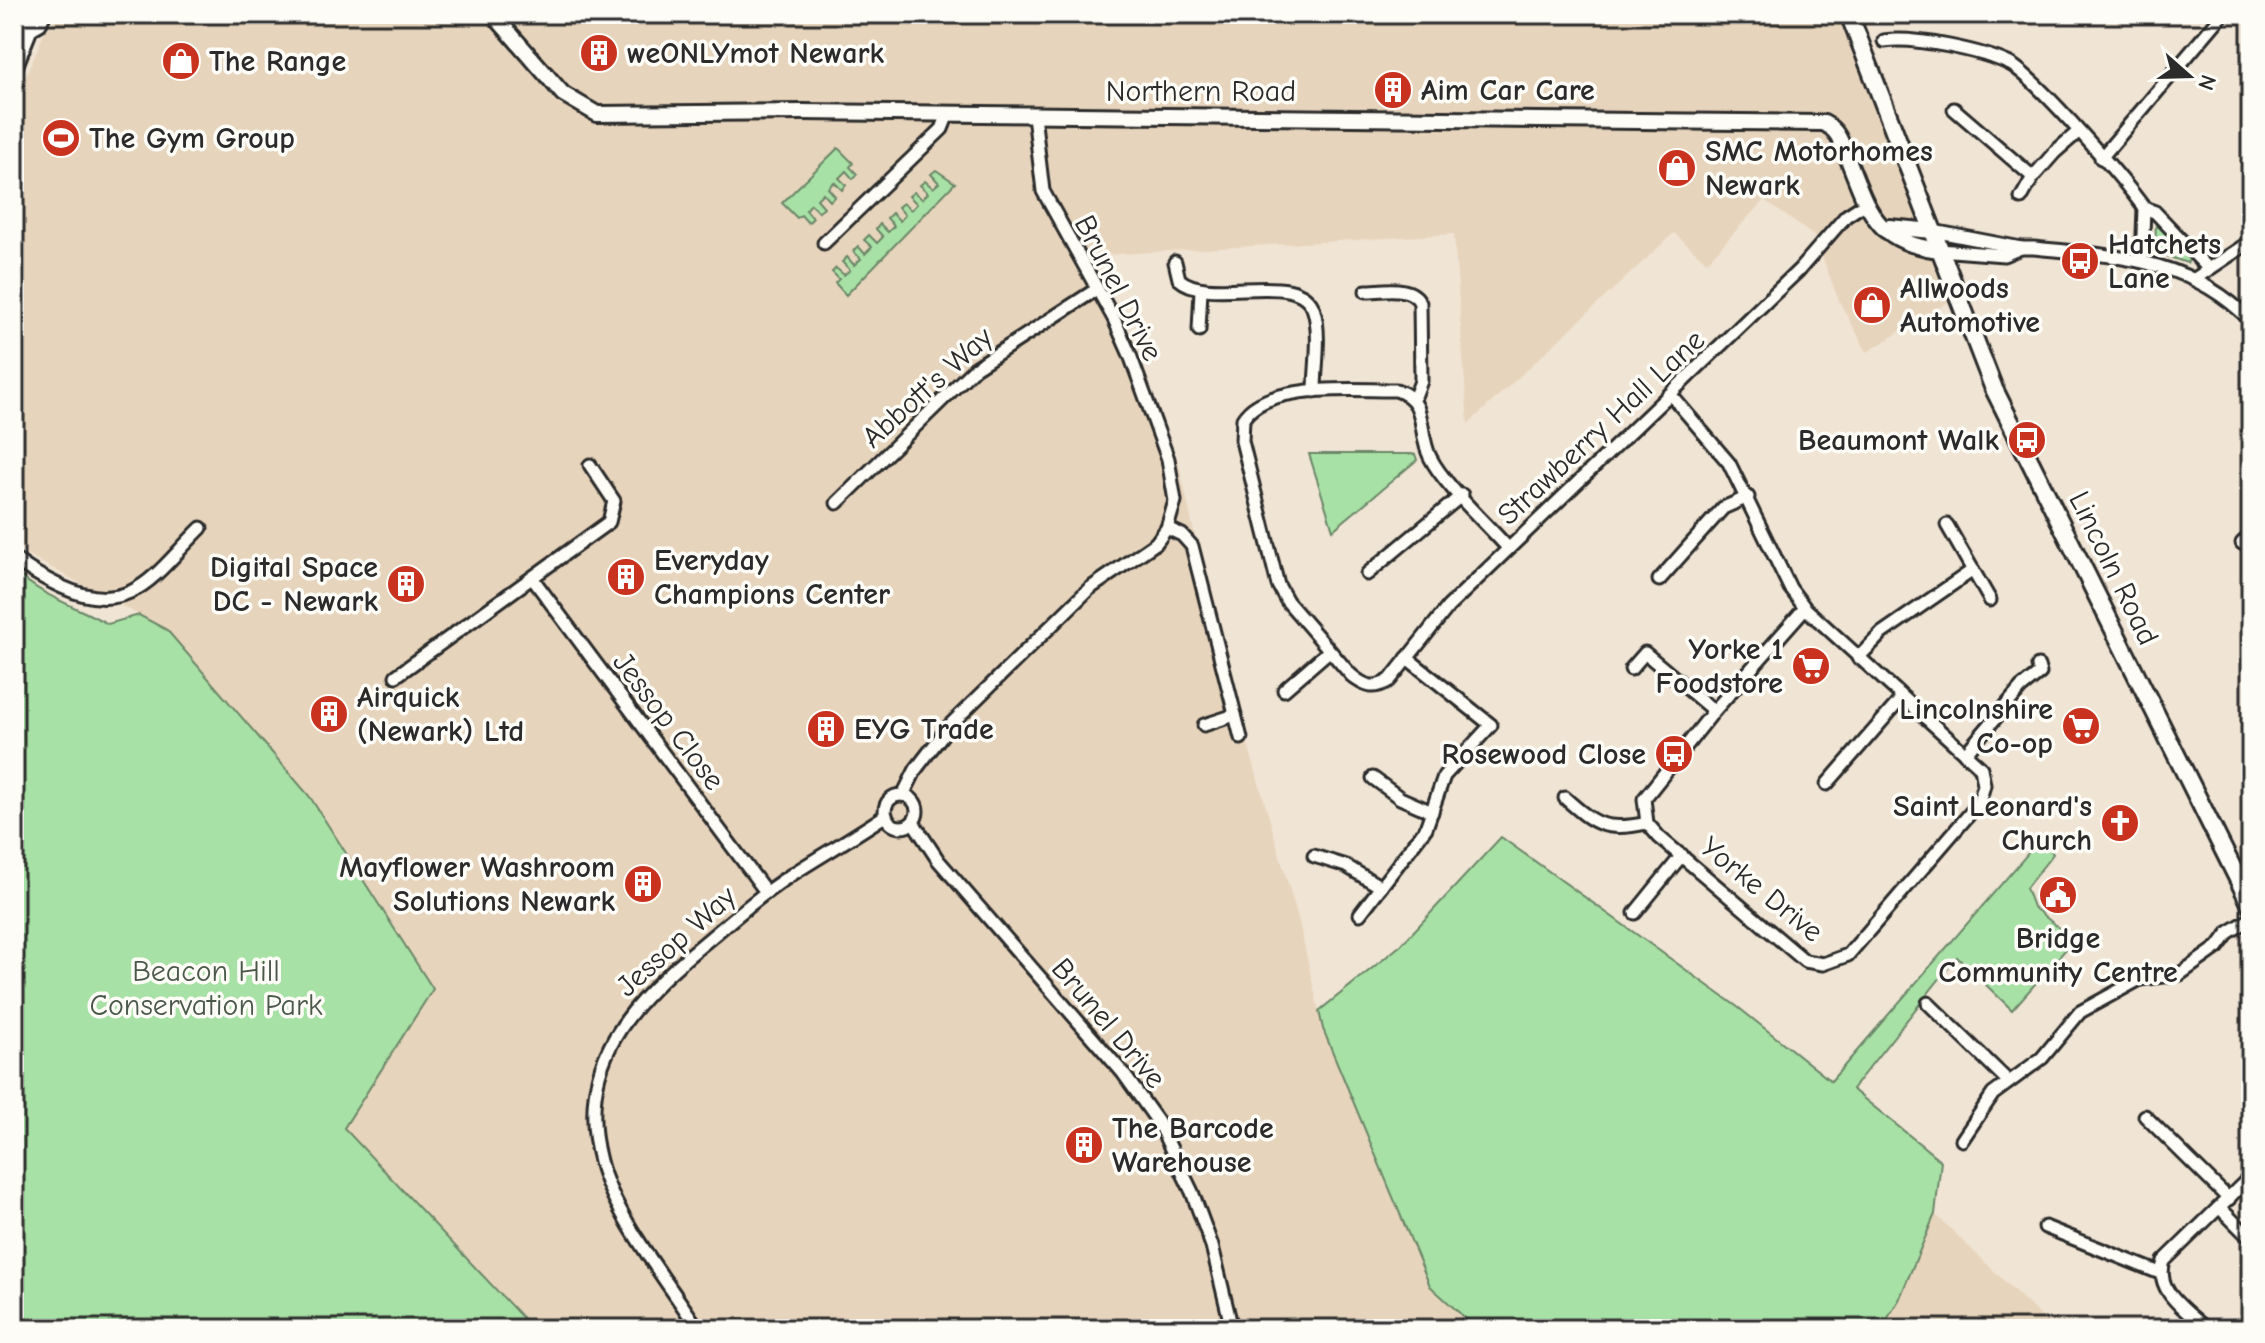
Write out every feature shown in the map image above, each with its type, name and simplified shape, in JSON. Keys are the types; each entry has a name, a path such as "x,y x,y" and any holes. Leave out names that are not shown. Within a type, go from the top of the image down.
{"main road":[{"name":"Lincoln Road","path":"1849,14 1994,389 2251,905"}],"street":[{"path":"14,68 29,21 39,23 43,14"},
{"name":"Northern Road","path":"493,14 563,94 597,114 948,114 1824,123 1838,135 1875,223 1885,230"},
{"path":"2101,158 2223,14"},
{"path":"1884,41 1972,52 2012,65 2078,132 2144,208 2155,212 2208,268"},
{"path":"1954,109 2010,161 2033,177"},
{"path":"824,243 942,129 948,114"},
{"name":"Brunel Drive","path":"1034,115 1033,135 1043,191 1097,289 1139,377 1174,481 1175,501 1167,528"},
{"path":"2021,198 2033,177 2078,132"},
{"name":"Strawberry Hall Lane","path":"1329,651 1351,675 1373,687 1390,680 1448,607 1799,270 1846,216 1866,203"},
{"path":"2142,261 2144,208"},
{"path":"2021,248 2004,255 1939,250 1900,241 1885,230 1889,227 1933,231 2021,248 2142,261 2196,278 2251,321"},
{"path":"2196,278 2251,241"},
{"path":"1175,262 1179,279 1188,288 1285,289 1306,299 1314,311 1316,324 1315,391"},
{"name":"Abbott's Way","path":"837,503 975,368 1097,289"},
{"path":"1199,330 1201,290"},
{"path":"1366,291 1409,291 1416,295 1420,303 1421,381 1414,399"},
{"path":"1284,690 1329,651 1278,585 1241,434 1243,419 1260,403 1315,391 1396,390 1414,399 1420,409 1421,435 1431,460 1508,548"},
{"name":"Yorke Drive","path":"1647,823 1805,961 1823,964 1848,955 1979,803 1984,785 1981,768 1805,608 1790,588 1729,463 1671,395"},
{"path":"396,676 597,532 613,515 610,492 590,465"},
{"path":"1367,574 1462,495"},
{"path":"1659,580 1723,508 1748,497"},
{"path":"1947,525 1990,600"},
{"path":"14,558 39,576 81,596 91,599 121,598 139,589 201,528"},
{"path":"903,795 916,807 913,822 895,825 886,815 889,801 903,795 916,769 950,725 1079,598 1102,579 1148,550 1167,528 1182,535 1192,546 1241,738"},
{"path":"1858,658 1882,633 1973,570"},
{"name":"Jessop Close","path":"533,579 766,892"},
{"path":"1565,798 1603,827 1623,828 1647,823 1644,799 1714,711 1805,608"},
{"path":"1631,669 1645,653 1714,711"},
{"path":"1360,914 1426,828 1444,776 1491,725 1407,658"},
{"path":"1965,754 2021,688 2040,673 2038,666"},
{"path":"1827,784 1902,698"},
{"path":"1204,725 1235,715"},
{"path":"1373,778 1400,798 1432,812"},
{"name":"Jessop Way","path":"698,1329 610,1189 595,1133 595,1090 615,1037 639,1001 766,892 886,815"},
{"name":"Brunel Drive","path":"913,822 938,860 1123,1073 1158,1122 1192,1192 1212,1246 1232,1329"},
{"path":"1635,913 1682,855"},
{"path":"1314,856 1346,866 1381,887"},
{"path":"1962,1140 1993,1094 2042,1058 2080,1012 2140,979 2180,974 2218,947 2229,932 2251,919"},
{"path":"1928,1003 2009,1082"},
{"path":"2145,1116 2251,1239"},
{"path":"2206,1329 2165,1289 2160,1273 2164,1261 2251,1176"},
{"path":"2045,1227 2160,1273"}],"shaded area":[{"path":"61,14 1837,14 1950,301 1867,352 1839,301 1814,236 1764,200 1707,262 1674,233 1468,424 1454,234 1087,256 1179,464 1218,641 1298,918 1323,1029 1430,1286 1477,1329 533,1329 343,1127 433,989 310,797 167,630 26,554 14,538 14,106 45,31"},
{"path":"1935,1214 2054,1329 1881,1329 1899,1300"}],"green space":[{"path":"838,148 853,163 850,167 857,174 853,179 846,171 839,178 846,185 842,190 834,182 828,188 835,196 830,201 823,193 817,199 824,207 819,212 811,204 806,210 813,218 808,223 801,215 797,218 782,203"},
{"path":"936,170 955,183 846,295 835,283 839,279 832,272 836,268 844,275 850,270 842,262 847,257 854,265 861,259 853,251 858,246 865,254 872,247 864,240 869,235 877,243 883,237 876,229 880,224 888,232 894,226 887,218 892,213 900,221 905,215 898,207 903,203 911,210 917,204 909,196 914,192 922,199 928,193 920,185 925,181 933,188 939,183 931,174"},
{"path":"2156,221 2191,257 2187,263 2155,252"},
{"path":"1309,454 1415,454 1417,460 1333,530"},
{"name":"Beacon Hill Conservation Park","path":"14,570 47,594 108,624 139,615 167,630 310,797 433,989 344,1128 533,1329 14,1329"},
{"path":"2043,836 2053,854 2026,888 2033,907 2074,940 2012,1010 1957,957 1852,1089 1941,1161 1935,1214 1899,1300 1881,1329 1477,1329 1430,1286 1323,1029 1319,1011 1401,945 1501,837 1739,1008 1831,1081"}],"place":[{"name":"weONLYmot Newark","path":"599,53"},
{"name":"The Range","path":"181,61"},
{"name":"Aim Car Care","path":"1393,90"},
{"name":"The Gym Group","path":"61,138"},
{"name":"SMC Motorhomes Newark","path":"1677,168"},
{"name":"Hatchets Lane","path":"2080,261"},
{"name":"Allwoods Automotive","path":"1872,305"},
{"name":"Beaumont Walk","path":"2027,440"},
{"name":"Everyday Champions Center","path":"626,577"},
{"name":"Digital Space DC - Newark","path":"406,584"},
{"name":"Yorke 1 Foodstore","path":"1811,666"},
{"name":"Airquick (Newark) Ltd","path":"329,714"},
{"name":"Lincolnshire Co-op","path":"2081,726"},
{"name":"EYG Trade","path":"826,729"},
{"name":"Rosewood Close","path":"1674,754"},
{"name":"Saint Leonard's Church","path":"2120,823"},
{"name":"Mayflower Washroom Solutions Newark","path":"643,884"},
{"name":"Bridge Community Centre","path":"2058,895"},
{"name":"The Barcode Warehouse","path":"1084,1145"}]}
